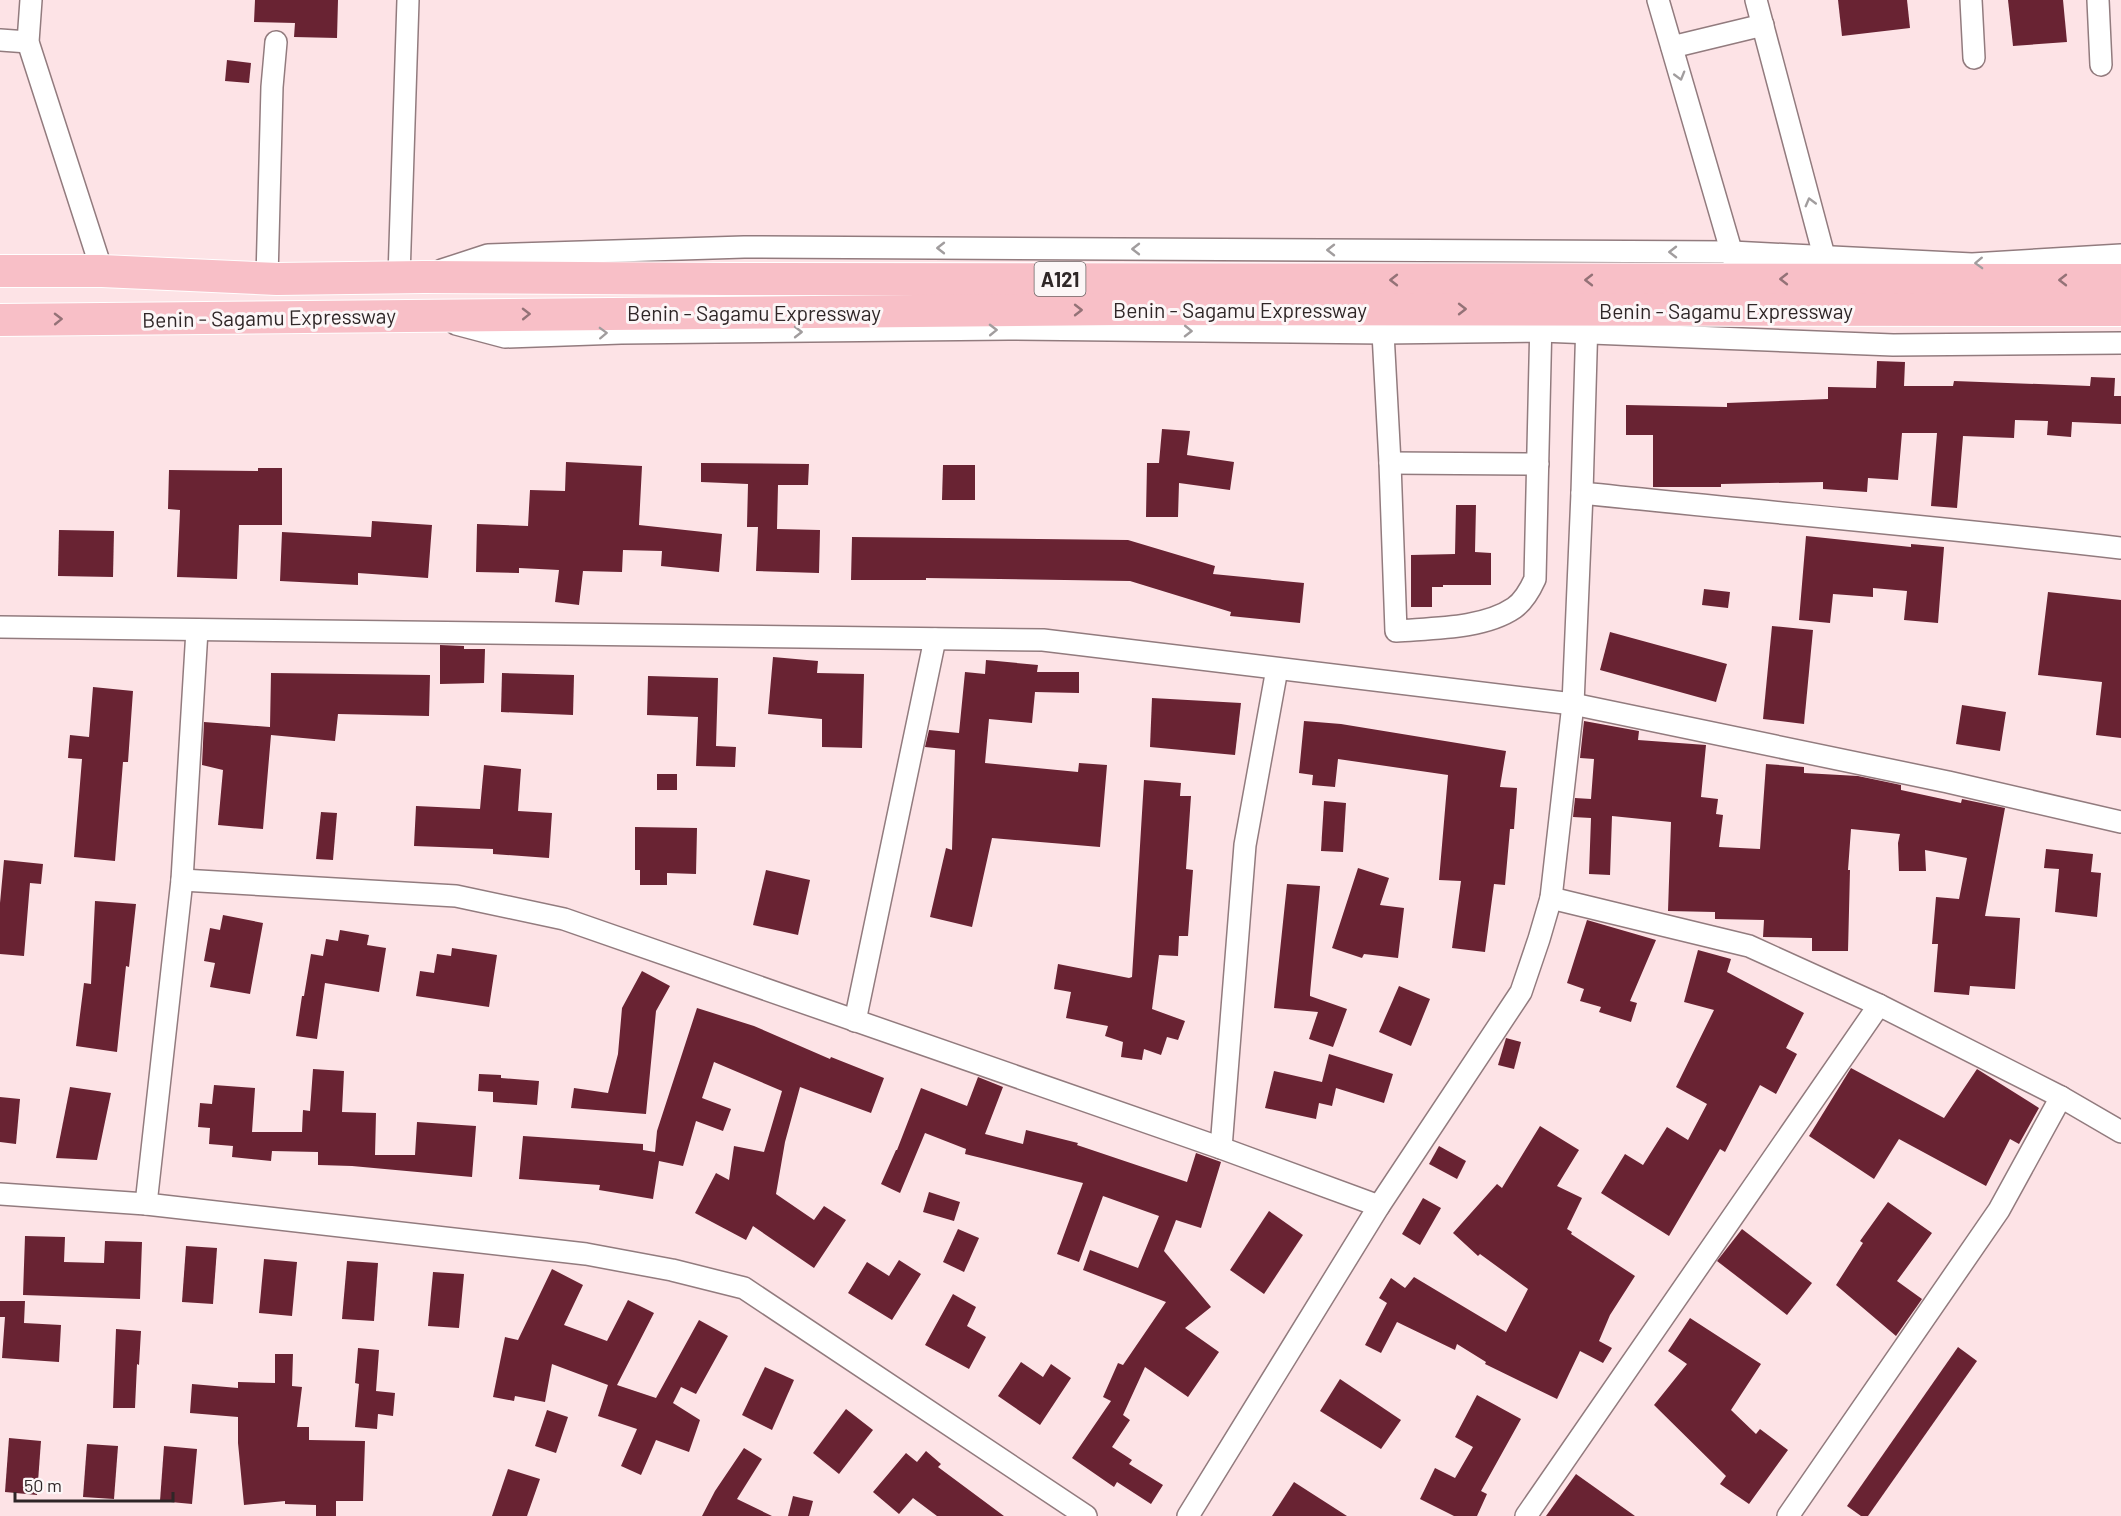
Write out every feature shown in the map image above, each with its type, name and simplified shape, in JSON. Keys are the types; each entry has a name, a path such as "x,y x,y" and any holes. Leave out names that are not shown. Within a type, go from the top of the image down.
{"highway":[{"name":"A121","path":"0,271 102,271 267,278 726,279 1736,266 2121,280"},
{"name":"Benin - Sagamu Expressway","path":"0,320 1120,309 1587,321 2121,310"}],"street":[{"path":"31,0 28,42 102,271"},
{"path":"408,0 412,277"},
{"path":"1658,0 1736,266"},
{"path":"1755,0 1827,268 1971,264 2121,255"},
{"path":"1971,0 1974,58"},
{"path":"2098,0 2101,65"},
{"path":"1672,47 1763,25"},
{"path":"0,40 28,42"},
{"path":"267,278 272,87 276,42"},
{"path":"421,315 505,337 621,333 1008,329 1383,333 1541,320 1535,579 1529,593 1513,608 1480,622 1396,631 1383,333"},
{"path":"1188,1516 1379,1206 1521,992 1551,898 1573,704 1587,321 1893,345 2121,343"},
{"path":"1390,463 1538,464"},
{"path":"1582,493 2121,548"},
{"path":"0,627 1043,640 1573,704 1948,782 2121,822"},
{"path":"146,1204 182,880 197,630"},
{"path":"855,1021 934,639"},
{"path":"1221,1148 1245,845 1277,669"},
{"path":"182,880 456,896 564,919 1221,1148 1379,1206"},
{"path":"1551,898 1749,946 1879,1005 2061,1097 2121,1132"},
{"path":"1526,1516 1879,1005"},
{"path":"1788,1516 1999,1210 2061,1097"},
{"path":"0,1194 146,1204 586,1254 672,1270 744,1288 1086,1516"}],"building":[{"path":"255,0 338,0 337,38 294,37 295,23 254,22"},
{"path":"1838,0 1907,0 1910,28 1842,36"},
{"path":"2008,0 2063,0 2067,42 2013,46"},
{"path":"227,60 251,63 249,83 225,81"},
{"path":"1877,361 1905,362 1904,386 1953,386 1954,381 2090,386 2091,377 2115,378 2114,396 2121,396 2121,424 2072,422 2071,437 2047,435 2048,421 2015,420 2014,438 1963,436 1957,508 1931,506 1937,433 1902,433 1898,480 1868,478 1867,492 1823,489 1823,482 1721,484 1721,487 1653,487 1653,435 1626,435 1626,405 1727,407 1727,403 1828,399 1828,387 1876,388"},
{"path":"1162,429 1190,431 1187,455 1234,462 1230,490 1179,483 1178,517 1146,517 1147,463 1159,463"},
{"path":"566,462 642,466 639,525 722,534 719,572 661,566 662,551 623,550 622,572 583,571 579,605 555,602 559,570 519,568 519,573 476,572 477,524 528,526 530,490 565,491"},
{"path":"701,463 809,464 808,485 778,485 777,529 820,530 819,573 756,571 758,527 747,527 748,484 701,482"},
{"path":"943,465 975,465 975,500 942,500"},
{"path":"258,468 282,468 282,525 239,525 237,579 177,577 180,510 168,509 169,470 258,471"},
{"path":"1456,505 1476,505 1475,552 1491,553 1491,585 1432,587 1432,607 1411,607 1411,555 1455,554"},
{"path":"372,521 432,525 428,578 358,573 358,585 280,581 282,532 371,537"},
{"path":"59,530 114,531 113,577 58,576"},
{"path":"1806,536 1911,547 1911,544 1944,547 1938,623 1904,620 1907,591 1873,588 1873,597 1833,594 1830,623 1799,620"},
{"path":"852,537 1128,540 1215,566 1213,574 1304,583 1300,623 1230,616 1231,612 1130,581 926,578 926,580 851,580"},
{"path":"1704,589 1730,592 1728,608 1702,605"},
{"path":"2048,592 2121,600 2121,738 2096,735 2102,682 2038,675"},
{"path":"1772,626 1813,630 1804,724 1763,719"},
{"path":"1610,632 1727,664 1716,702 1600,670"},
{"path":"440,645 464,646 464,649 485,649 484,683 440,684"},
{"path":"773,657 818,661 817,673 864,674 862,748 822,747 822,719 768,714"},
{"path":"986,660 1038,665 1037,672 1079,672 1079,693 1035,692 1032,723 989,719 985,763 1078,772 1079,763 1107,765 1100,847 992,838 972,927 930,917 946,848 952,850 955,750 925,747 929,730 959,733 965,672 985,674"},
{"path":"271,673 430,675 429,716 338,714 335,741 271,735 263,829 218,825 223,770 202,765 204,722 270,727"},
{"path":"502,673 574,675 573,715 501,712"},
{"path":"648,676 718,678 716,746 736,747 735,767 696,766 698,717 647,715"},
{"path":"93,687 133,691 128,762 123,762 115,861 74,857 82,759 68,758 70,735 89,737"},
{"path":"1152,698 1241,703 1235,755 1150,747"},
{"path":"1962,705 2006,712 2000,751 1956,744"},
{"path":"1304,721 1341,724 1506,751 1500,787 1517,788 1514,829 1510,829 1505,885 1494,884 1485,952 1452,948 1461,881 1439,880 1448,775 1338,759 1335,787 1312,785 1313,775 1299,773"},
{"path":"1584,721 1639,731 1638,740 1706,745 1701,797 1718,799 1716,814 1723,815 1719,847 1760,849 1766,764 1804,767 1804,773 1858,776 1901,785 1901,790 1961,803 1962,799 2005,808 1985,916 2020,918 2015,989 1970,986 1969,995 1934,992 1938,944 1932,944 1936,897 1959,899 1967,858 1925,850 1926,871 1899,871 1900,834 1851,829 1848,870 1850,870 1848,951 1812,951 1812,938 1763,937 1764,920 1715,919 1715,912 1668,911 1671,822 1612,816 1610,875 1589,874 1591,818 1573,817 1575,798 1591,799 1594,759 1580,758"},
{"path":"484,765 521,769 518,811 552,813 549,858 493,854 493,849 414,846 416,806 480,809"},
{"path":"657,774 677,774 677,790 657,790"},
{"path":"1144,780 1181,783 1180,796 1191,796 1186,869 1193,870 1188,936 1179,936 1178,956 1159,955 1152,1009 1185,1021 1178,1040 1167,1037 1161,1055 1144,1049 1142,1060 1121,1057 1123,1042 1105,1036 1108,1026 1066,1018 1071,992 1054,989 1058,964 1132,977"},
{"path":"1324,801 1346,803 1343,852 1321,851"},
{"path":"321,812 337,813 333,860 316,859"},
{"path":"635,827 697,828 696,874 667,873 667,885 640,885 640,870 635,870"},
{"path":"2046,849 2093,854 2091,872 2101,873 2097,917 2055,912 2059,869 2044,868"},
{"path":"4,860 43,864 41,884 30,883 24,956 0,954 0,903"},
{"path":"1358,868 1389,878 1380,905 1404,908 1398,958 1364,954 1362,958 1332,948"},
{"path":"766,870 810,880 798,935 753,925"},
{"path":"1287,884 1320,886 1310,996 1347,1009 1333,1047 1309,1039 1318,1012 1274,1008"},
{"path":"95,901 136,904 129,967 126,966 117,1052 76,1046 84,983 91,984"},
{"path":"223,915 263,923 250,994 210,987 215,963 204,961 210,928 220,930"},
{"path":"1587,920 1656,940 1630,1001 1637,1003 1631,1022 1599,1012 1601,1007 1580,1001 1584,989 1567,983"},
{"path":"340,930 369,935 367,945 386,948 379,992 325,983 317,1039 296,1036 311,954 323,956 326,939 338,941"},
{"path":"452,948 497,955 489,1007 416,996 420,971 434,973 437,954 451,956"},
{"path":"1698,950 1731,959 1727,972 1804,1013 1786,1048 1797,1054 1776,1094 1760,1085 1725,1152 1720,1149 1669,1236 1601,1193 1625,1154 1643,1165 1667,1127 1688,1140 1707,1104 1676,1087 1714,1010 1684,1002"},
{"path":"642,971 670,986 656,1011 646,1114 571,1108 574,1088 608,1093 618,1054 622,1008"},
{"path":"1399,986 1430,999 1411,1046 1379,1032"},
{"path":"697,1008 754,1026 830,1059 831,1057 884,1078 871,1113 800,1087 785,1142 776,1194 814,1220 824,1206 846,1220 814,1268 753,1226 746,1240 695,1213 716,1173 729,1180 734,1146 764,1152 782,1091 714,1062 702,1098 731,1109 723,1131 696,1121 683,1166 659,1161 653,1199 599,1190 600,1185 519,1179 523,1136 643,1144 643,1150 655,1152 657,1131"},
{"path":"1506,1038 1521,1042 1514,1069 1498,1065"},
{"path":"1329,1054 1393,1074 1384,1103 1336,1088 1332,1106 1319,1103 1316,1119 1265,1108 1274,1071 1322,1082"},
{"path":"1851,1068 1944,1118 1977,1069 2039,1108 2019,1144 2010,1139 1986,1186 1899,1139 1874,1179 1809,1136"},
{"path":"313,1069 344,1071 342,1112 376,1113 375,1155 415,1155 417,1122 476,1126 472,1177 318,1165 318,1152 272,1151 271,1161 232,1157 233,1146 209,1144 210,1128 198,1127 200,1103 212,1104 214,1085 255,1088 252,1132 302,1132 303,1110 310,1111"},
{"path":"479,1074 539,1081 537,1105 493,1102 493,1092 478,1091"},
{"path":"978,1077 1003,1087 985,1134 1023,1144 1026,1130 1078,1143 1077,1145 1187,1182 1196,1153 1221,1162 1201,1228 1176,1220 1164,1251 1211,1307 1185,1328 1219,1352 1188,1397 1145,1367 1123,1415 1130,1420 1112,1447 1132,1460 1129,1464 1163,1485 1151,1504 1117,1482 1114,1487 1072,1458 1111,1401 1103,1397 1118,1363 1123,1365 1166,1302 1083,1270 1090,1250 1138,1268 1159,1216 1103,1196 1079,1262 1057,1254 1083,1183 965,1154 966,1149 925,1133 900,1193 881,1184 921,1088 967,1106"},
{"path":"70,1087 111,1093 97,1160 56,1158"},
{"path":"0,1097 20,1099 16,1144 0,1142"},
{"path":"1540,1126 1579,1150 1557,1186 1582,1198 1567,1229 1572,1232 1571,1234 1635,1276 1610,1315 1599,1341 1612,1348 1603,1363 1580,1351 1557,1399 1485,1364 1486,1362 1457,1344 1455,1350 1397,1322 1381,1353 1365,1345 1387,1303 1379,1298 1391,1278 1405,1288 1414,1277 1506,1332 1528,1289 1480,1254 1478,1256 1453,1233 1497,1184 1502,1188"},
{"path":"1439,1146 1466,1161 1457,1179 1429,1164"},
{"path":"929,1192 960,1202 954,1221 923,1212"},
{"path":"1423,1198 1441,1208 1420,1245 1402,1234"},
{"path":"1888,1202 1932,1233 1897,1281 1922,1299 1896,1336 1836,1285 1863,1243 1860,1241"},
{"path":"1269,1211 1303,1235 1264,1294 1230,1270"},
{"path":"958,1229 979,1238 964,1272 943,1262"},
{"path":"1742,1229 1812,1283 1787,1315 1717,1261"},
{"path":"25,1236 65,1237 64,1262 104,1263 105,1241 142,1242 140,1299 23,1295"},
{"path":"186,1246 217,1248 213,1304 182,1302"},
{"path":"264,1259 297,1262 292,1316 259,1313"},
{"path":"899,1260 921,1274 892,1320 848,1293 867,1262 889,1276"},
{"path":"347,1261 378,1263 374,1321 342,1319"},
{"path":"552,1269 583,1285 564,1325 607,1341 628,1300 654,1313 617,1385 656,1398 699,1320 728,1336 696,1394 681,1387 673,1403 700,1420 689,1452 656,1440 641,1475 621,1466 637,1429 598,1416 608,1385 552,1364 545,1402 515,1396 514,1401 493,1397 505,1337 518,1340"},
{"path":"433,1272 464,1274 459,1328 428,1326"},
{"path":"953,1294 976,1307 967,1326 986,1337 969,1369 925,1345"},
{"path":"0,1301 25,1301 24,1323 61,1325 59,1362 2,1358 5,1317 0,1317"},
{"path":"1690,1318 1761,1364 1731,1410 1756,1434 1760,1429 1788,1450 1749,1504 1720,1484 1726,1476 1654,1405 1687,1364 1668,1351"},
{"path":"116,1329 141,1331 135,1408 113,1408"},
{"path":"1958,1347 1977,1361 1868,1516 1861,1516 1847,1506"},
{"path":"358,1348 379,1350 376,1391 395,1393 393,1416 378,1414 377,1429 355,1427 359,1384 355,1383"},
{"path":"275,1354 293,1354 292,1386 302,1387 297,1427 309,1427 309,1440 365,1441 363,1501 336,1501 336,1516 316,1516 316,1505 285,1504 285,1501 244,1505 238,1417 190,1413 192,1384 238,1388 238,1382 275,1383"},
{"path":"1021,1362 1043,1377 1051,1364 1071,1378 1040,1425 998,1396"},
{"path":"765,1367 794,1380 772,1430 742,1415"},
{"path":"1340,1379 1401,1420 1381,1449 1320,1411"},
{"path":"1477,1395 1521,1419 1481,1491 1487,1494 1477,1516 1454,1516 1420,1499 1435,1468 1455,1478 1473,1447 1455,1437"},
{"path":"846,1409 873,1430 839,1474 813,1453"},
{"path":"547,1410 568,1417 556,1453 535,1446"},
{"path":"9,1438 41,1441 37,1495 5,1492"},
{"path":"87,1444 118,1446 114,1499 83,1497"},
{"path":"164,1446 197,1449 192,1504 160,1501"},
{"path":"744,1448 762,1459 737,1499 772,1516 702,1516 715,1491"},
{"path":"926,1451 941,1464 938,1467 1004,1516 937,1516 913,1498 899,1514 873,1492 906,1453 917,1462"},
{"path":"508,1469 540,1479 527,1516 492,1516"},
{"path":"1576,1474 1635,1516 1546,1516"},
{"path":"1294,1482 1347,1516 1272,1516"},
{"path":"793,1496 813,1501 809,1516 788,1516"}]}
